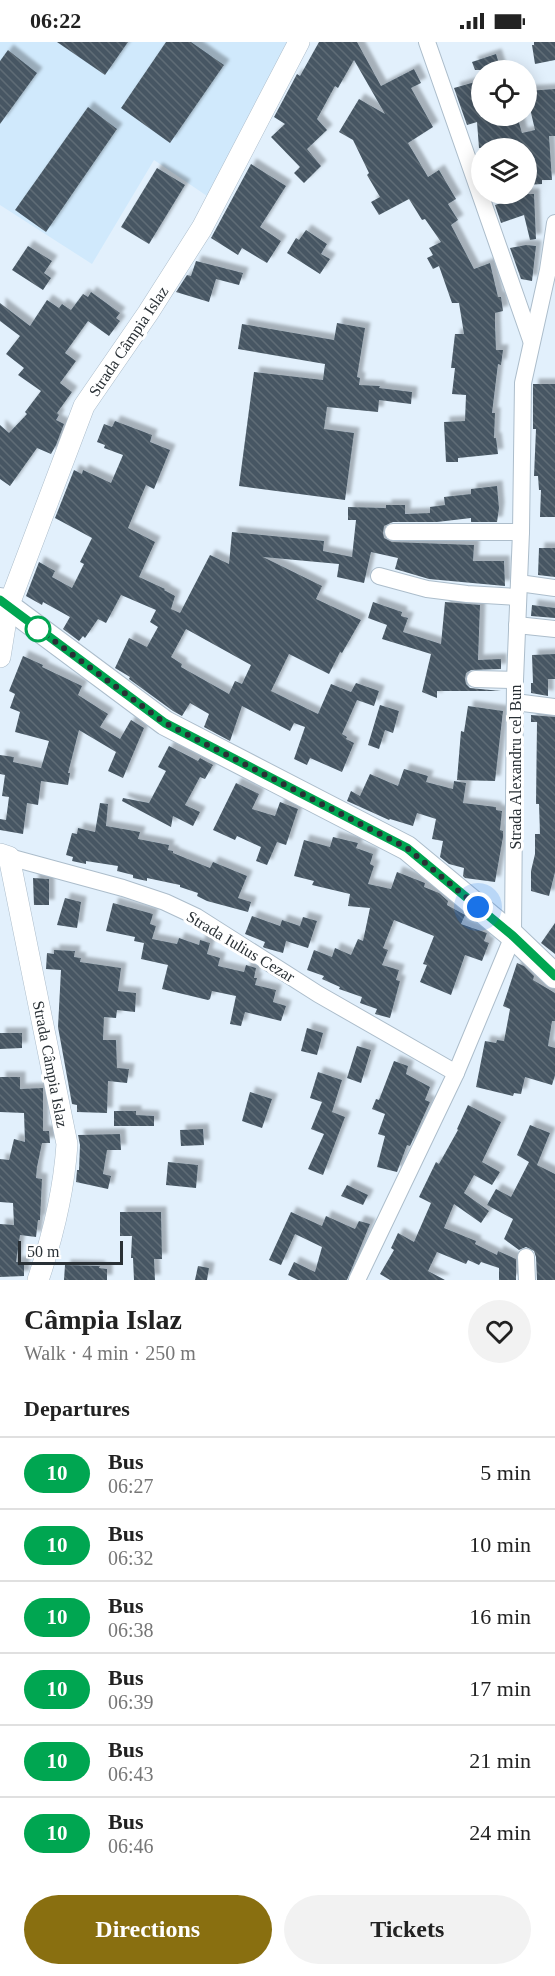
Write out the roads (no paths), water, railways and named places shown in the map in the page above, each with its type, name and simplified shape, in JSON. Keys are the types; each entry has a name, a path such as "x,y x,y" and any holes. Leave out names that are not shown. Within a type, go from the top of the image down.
{"main road":[{"path":"4,603 165,723 407,848 513,936 555,976"}],"street":[{"name":"Strada Câmpia Islaz","path":"0,657 4,603 84,406 148,313 202,228 299,42"},
{"path":"427,42 532,341"},
{"name":"Strada Alexandru cel Bun","path":"357,1280 456,1073 513,936 515,680 521,532 523,383 548,270 555,224"},
{"path":"393,532 521,532"},
{"path":"380,576 427,589 467,594 555,588"},
{"path":"517,625 555,629"},
{"path":"475,679 515,680"},
{"path":"515,702 555,707"},
{"name":"Strada Câmpia Islaz","path":"5,855 67,1144 60,1204 38,1280"},
{"name":"Strada Iulius Cezar","path":"5,855 123,888 165,902 197,917 318,994 456,1073"},
{"path":"526,1257 527,1280"}]}
